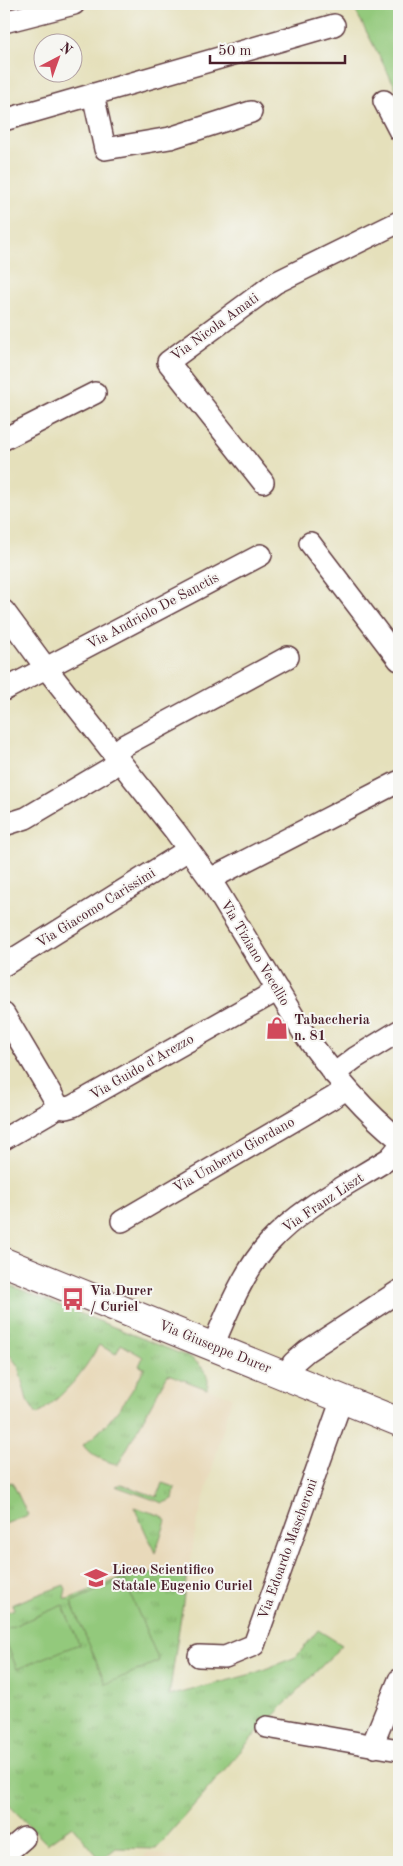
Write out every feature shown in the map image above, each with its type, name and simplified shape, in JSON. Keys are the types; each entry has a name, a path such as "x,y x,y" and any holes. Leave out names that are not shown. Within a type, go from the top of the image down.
{"street":[{"path":"4,22 74,4"},
{"path":"4,120 334,25"},
{"path":"93,94 104,149 170,138 251,112"},
{"path":"384,101 399,130"},
{"name":"Via Nicola Amati","path":"263,482 168,362 275,283 399,222"},
{"path":"4,439 95,393"},
{"path":"310,542 399,660"},
{"name":"Via Andriolo De Sanctis","path":"4,690 261,555"},
{"name":"Via Tiziano Vecellio","path":"4,611 210,879 303,1032 340,1081 373,1118 399,1140"},
{"path":"4,825 26,818 109,769 125,745 288,657"},
{"path":"210,879 398,782"},
{"name":"Via Giacomo Carissimi","path":"4,965 188,850"},
{"name":"Via Guido d'Arezzo","path":"4,1139 59,1107 74,1106 278,990"},
{"path":"4,1014 59,1107"},
{"name":"Via Umberto Giordano","path":"122,1221 334,1097 340,1081 355,1058 399,1031"},
{"name":"Via Franz Liszt","path":"213,1346 234,1300 255,1262 268,1244 284,1228 314,1205 390,1158 399,1147"},
{"name":"Via Giuseppe Durer","path":"4,1262 399,1422"},
{"path":"289,1377 293,1363 307,1351 394,1302"},
{"name":"Via Edoardo Mascheroni","path":"198,1656 225,1657 254,1645 342,1399"},
{"path":"375,1747 376,1736 399,1680"},
{"path":"267,1727 399,1750"},
{"path":"4,1855 24,1838"}],"shaded area":[{"name":"Liceo Scientifico Statale Eugenio Curiel","path":"4,1282 192,1358 201,1364 205,1370 208,1376 208,1389 232,1397 196,1527 169,1695 252,1673 296,1657 318,1629 343,1645 252,1739 156,1849 116,1848 101,1861 72,1826 47,1845 4,1800"},
{"path":"148,1852 197,1862 138,1862"}],"green space":[{"path":"352,4 399,4 399,94"},
{"path":"4,1283 191,1358 205,1371 208,1379 207,1389 168,1374 118,1465 98,1458 83,1445 110,1420 126,1400 144,1368 139,1366 143,1357 121,1344 116,1354 99,1345 86,1366 72,1383 37,1415 27,1400 18,1366 4,1347"},
{"path":"12,1482 28,1515 5,1524 4,1484"},
{"path":"162,1483 175,1487 173,1499 163,1503 115,1486 121,1484 157,1497"},
{"path":"134,1507 162,1516 166,1521 155,1553"},
{"path":"141,1570 143,1576 159,1572 187,1575 169,1696 252,1674 296,1657 318,1630 342,1645 251,1739 156,1849 116,1848 101,1860 72,1826 47,1844 4,1800 4,1613 14,1609 13,1604 64,1585 66,1589 64,1598 68,1599"},
{"path":"124,1579 159,1661 106,1684 71,1602"},
{"path":"63,1605 79,1644 17,1669 4,1637 4,1630"}],"place":[{"name":"Tabaccheria n. 81","path":"277,1028"},
{"name":"Via Durer / Curiel","path":"73,1299"},
{"name":"Liceo Scientifico Statale Eugenio Curiel","path":"96,1578"}]}
